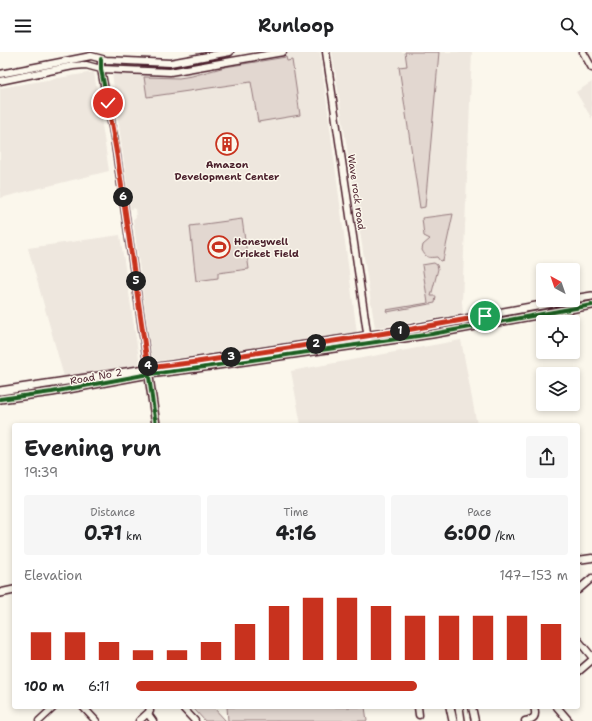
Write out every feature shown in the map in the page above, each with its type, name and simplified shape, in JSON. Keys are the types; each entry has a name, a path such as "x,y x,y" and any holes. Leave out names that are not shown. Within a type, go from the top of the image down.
{"street":[{"path":"0,74 91,56 106,60 170,64 230,52"},
{"path":"0,80 86,64 101,69 170,72 283,52"},
{"name":"Wave rock road","path":"326,52 368,339"},
{"path":"583,52 592,68"},
{"path":"101,59 101,69 115,143 156,423"},
{"path":"170,64 170,72"},
{"path":"580,298 592,296"},
{"name":"Road No 2","path":"368,339 432,334 592,305"},
{"name":"Road No 2","path":"0,391 149,371 197,368 368,339 536,306"},
{"name":"Road No 2","path":"0,399 52,392 149,371"},
{"path":"580,560 591,559"},
{"path":"580,588 592,578"},
{"path":"0,593 12,590"},
{"path":"580,642 592,657"},
{"path":"580,670 592,660"},
{"path":"39,721 52,709"},
{"path":"85,709 96,721"},
{"path":"186,709 195,721"},
{"path":"418,709 419,715"},
{"path":"450,709 452,721"},
{"path":"459,709 461,721"},
{"path":"472,709 475,721"},
{"path":"525,721 532,719 535,716 535,709"},
{"path":"560,709 569,721"},
{"path":"139,721 150,710 153,721"}],"shaded area":[{"path":"265,52 320,52 357,333 152,362 133,219 136,218 135,208 130,209 112,73"},
{"path":"332,52 472,52 462,302 463,314 375,328"},
{"path":"405,52 439,52 425,207 420,208 399,67 407,66"},
{"path":"286,57 287,61 292,60 300,115 258,122 251,82 147,97 144,77 179,78 225,67"},
{"path":"94,72 109,171 0,198 0,88"},
{"path":"592,82 592,119 576,92"},
{"path":"453,214 443,260 440,261 437,257 426,256 422,250 423,245 430,239 424,236 422,218"},
{"name":"Honeywell Cricket Field","path":"242,219 249,269 218,273 218,278 196,281 190,226"},
{"path":"120,235 140,365 64,377 28,248"},
{"path":"434,263 437,265 438,269 431,296 436,296 435,303 387,312 386,310 428,303 422,265"},
{"path":"461,340 477,423 301,423 291,371"},
{"path":"194,709 215,709 226,721 205,721"},
{"path":"227,709 365,709 367,721 228,721"}],"cycle path":[{"path":"101,59 101,69 114,137 156,423"},
{"path":"0,399 52,392 149,374 432,334 592,305"}],"place":[{"name":"Amazon Development Center","path":"227,144"},
{"name":"Honeywell Cricket Field","path":"219,247"}],"route":[{"path":"108,103 148,368 197,362 412,329 485,316"}]}
